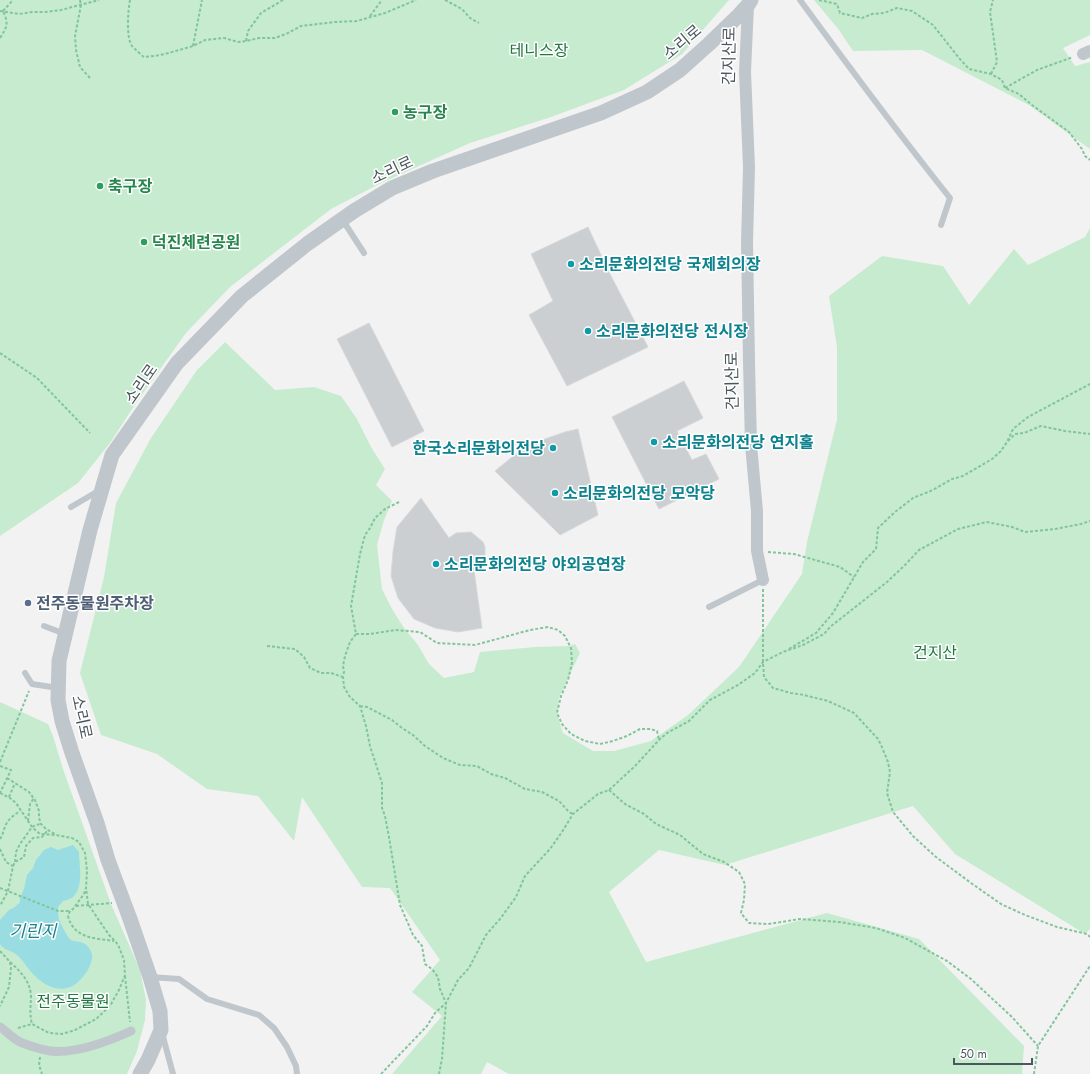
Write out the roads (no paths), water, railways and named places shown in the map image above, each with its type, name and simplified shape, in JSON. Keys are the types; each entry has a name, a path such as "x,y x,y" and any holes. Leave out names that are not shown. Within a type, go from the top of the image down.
{"street":[{"name":"소리로","path":"140,1074 161,1030 160,1011 150,977 81,780 62,721 58,700 59,661 90,530 112,455 177,363 242,296 307,244 342,219 392,188 432,172 601,113 647,92 680,70 709,44 750,2"},
{"name":"건지산로","path":"750,2 746,72 749,167 747,267 751,445 757,511 757,551 763,580"},
{"path":"1,1028 20,1042 49,1051 66,1051 93,1045 131,1031"}],"lane":[{"path":"800,0 847,65 950,198 941,225"},
{"path":"342,219 364,253"},
{"path":"72,507 103,488"},
{"path":"709,607 763,580"},
{"path":"44,626 65,634"},
{"path":"26,674 32,684 58,688"},
{"path":"150,977 179,979 207,999 259,1015 274,1028 287,1047 296,1066 297,1074"},
{"path":"161,1030 173,1074"}],"water":[{"name":"기린지","path":"73,845 79,852 80,881 74,896 63,901 58,907 59,918 62,927 70,939 87,945 91,951 92,958 87,971 79,981 73,986 61,989 43,983 33,974 17,955 0,944 0,920 9,910 20,902 27,875 44,850 51,847 58,850"}],"place":[{"name":"농구장","path":"395,112"},
{"name":"축구장","path":"100,186"},
{"name":"덕진체련공원","path":"144,242"},
{"name":"소리문화의전당 국제회의장","path":"571,264"},
{"name":"소리문화의전당 전시장","path":"588,331"},
{"name":"소리문화의전당 연지홀","path":"654,442"},
{"name":"한국소리문화의전당","path":"553,448"},
{"name":"소리문화의전당 모악당","path":"555,493"},
{"name":"소리문화의전당 야외공연장","path":"436,564"},
{"name":"전주동물원주차장","path":"28,603"}],"park label":[{"name":"테니스장","path":"539,50"},
{"name":"건지산","path":"935,652"},
{"name":"전주동물원","path":"73,1001"}]}
